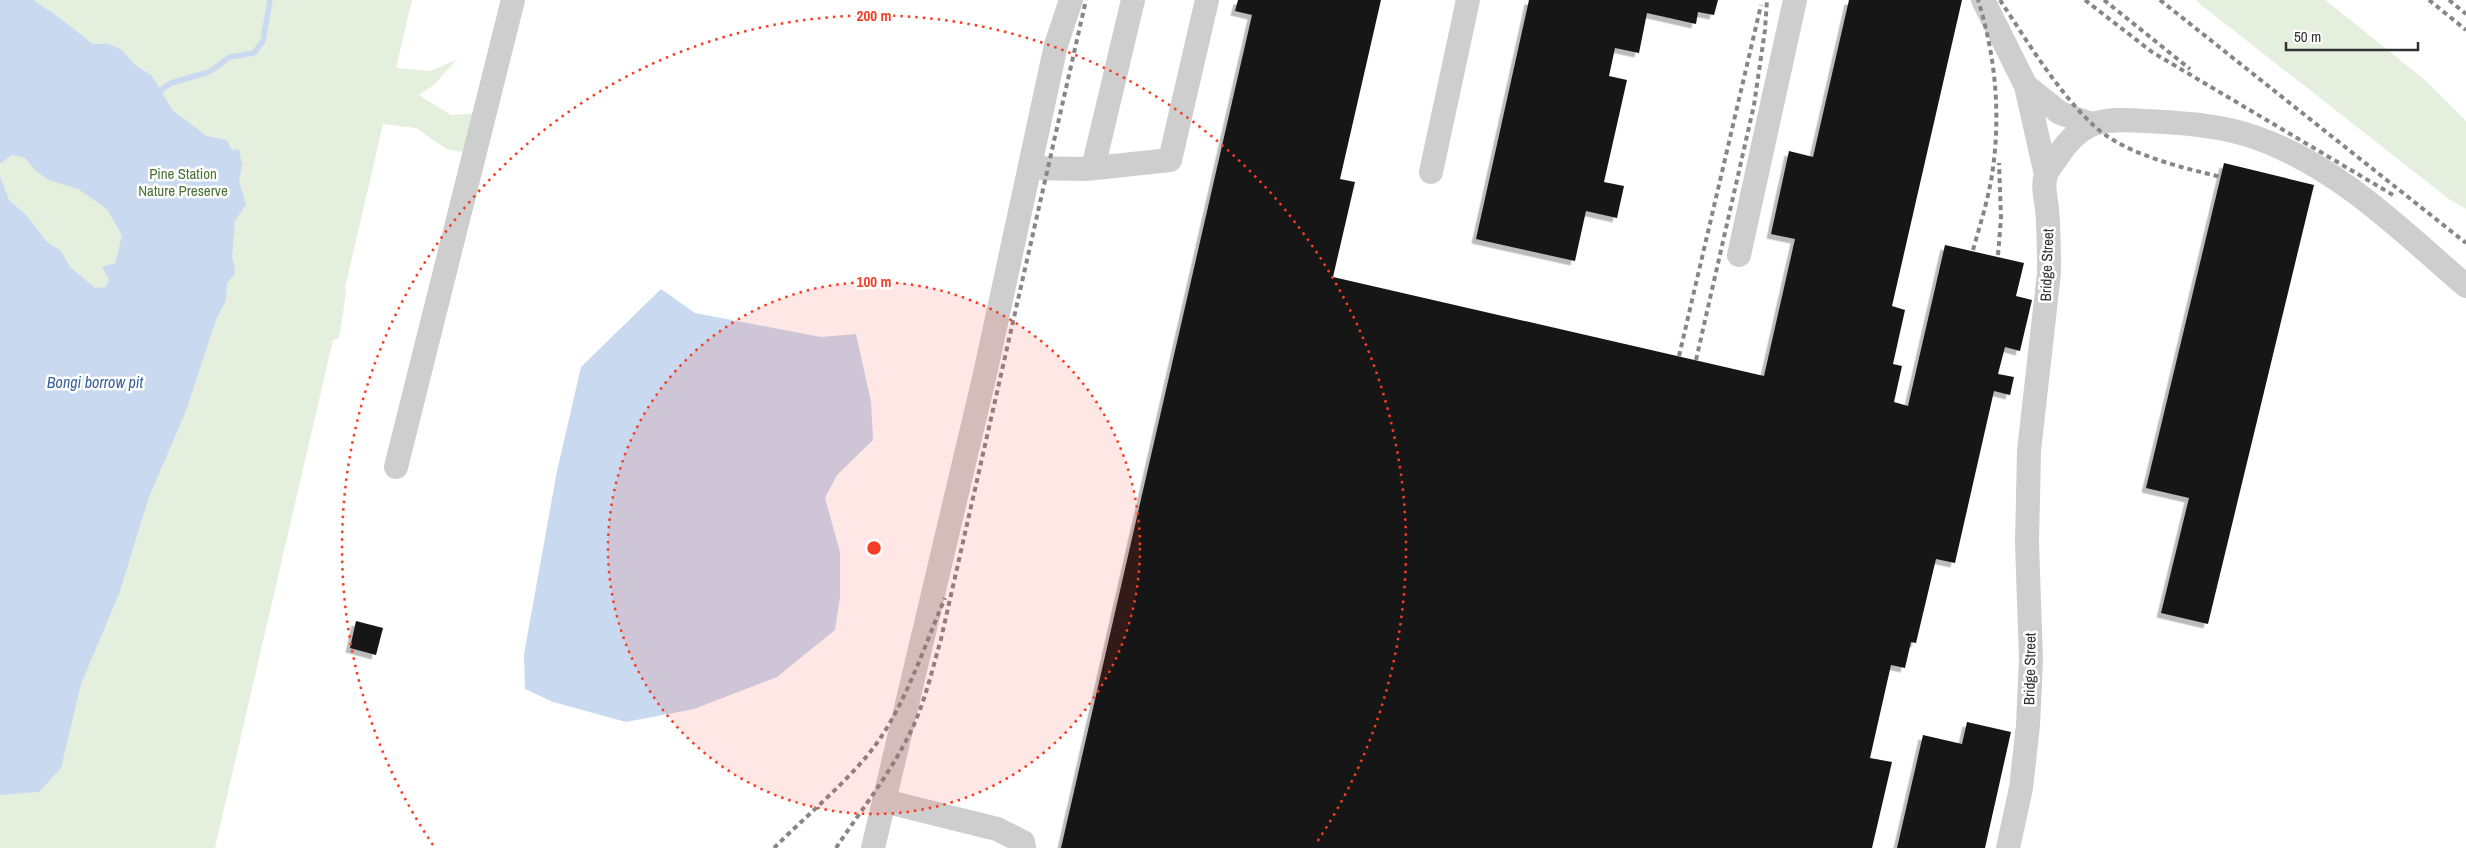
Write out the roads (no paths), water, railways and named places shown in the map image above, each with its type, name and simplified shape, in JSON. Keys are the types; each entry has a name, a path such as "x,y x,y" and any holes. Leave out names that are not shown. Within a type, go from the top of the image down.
{"lane":[{"path":"396,467 513,0"},
{"path":"873,848 985,374 1056,45 1071,0"},
{"path":"1093,168 1132,0"},
{"path":"1030,168 1093,168 1170,160 1207,0"},
{"path":"1431,172 1468,0"},
{"path":"1739,255 1796,0"},
{"path":"1984,0 2026,86 2060,113 2092,124"},
{"name":"Bridge Street","path":"2008,848 2024,771 2030,691 2031,660 2027,543 2029,451 2049,273 2049,244 2044,187 2046,175 2026,86"},
{"path":"2046,175 2067,142 2081,129 2092,124 2118,119 2176,122 2257,138 2325,171 2357,194 2466,286"},
{"path":"884,801 997,829 1023,842 1024,848"}],"water":[{"name":"Bongi borrow pit","path":"0,0 33,0 93,44 109,44 122,50 134,64 152,76 173,111 207,136 227,140 232,150 239,149 242,165 239,182 246,204 235,221 232,258 235,268 234,275 227,283 226,300 216,320 186,411 149,497 119,594 81,684 61,768 39,792 0,795 0,176 9,200 27,216 47,242 61,251 70,267 95,288 106,287 109,279 102,267 115,263 122,236 107,209 78,189 49,180 36,171 25,158 12,155 0,164"},
{"path":"661,289 695,313 821,337 856,334 871,402 873,440 837,475 825,498 840,552 840,597 835,630 777,677 694,709 626,722 553,702 525,689 524,654 557,471 581,367"}],"waterway":[{"path":"158,96 161,90 171,83 209,72 230,57 254,53 263,41 270,0"}],"railway":[{"path":"836,848 902,748 915,722 928,686 941,639 1086,0"},
{"path":"1696,360 1754,105 1765,30 1767,0"},
{"path":"1973,250 1990,184 1996,131 1993,65 1978,0"},
{"path":"2000,0 2054,80 2078,110 2104,134 2152,158 2221,177"},
{"path":"2085,0 2152,52 2393,195"},
{"path":"2104,0 2190,69"},
{"path":"2160,0 2466,243"},
{"path":"2429,0 2466,30"},
{"path":"2449,0 2466,14"},
{"path":"1679,356 1761,5"},
{"path":"1998,255 2001,218 1999,163"},
{"path":"774,848 845,780 867,756 880,738 902,700 945,598"}],"park label":[{"name":"Pine Station Nature Preserve","path":"183,182"}]}
